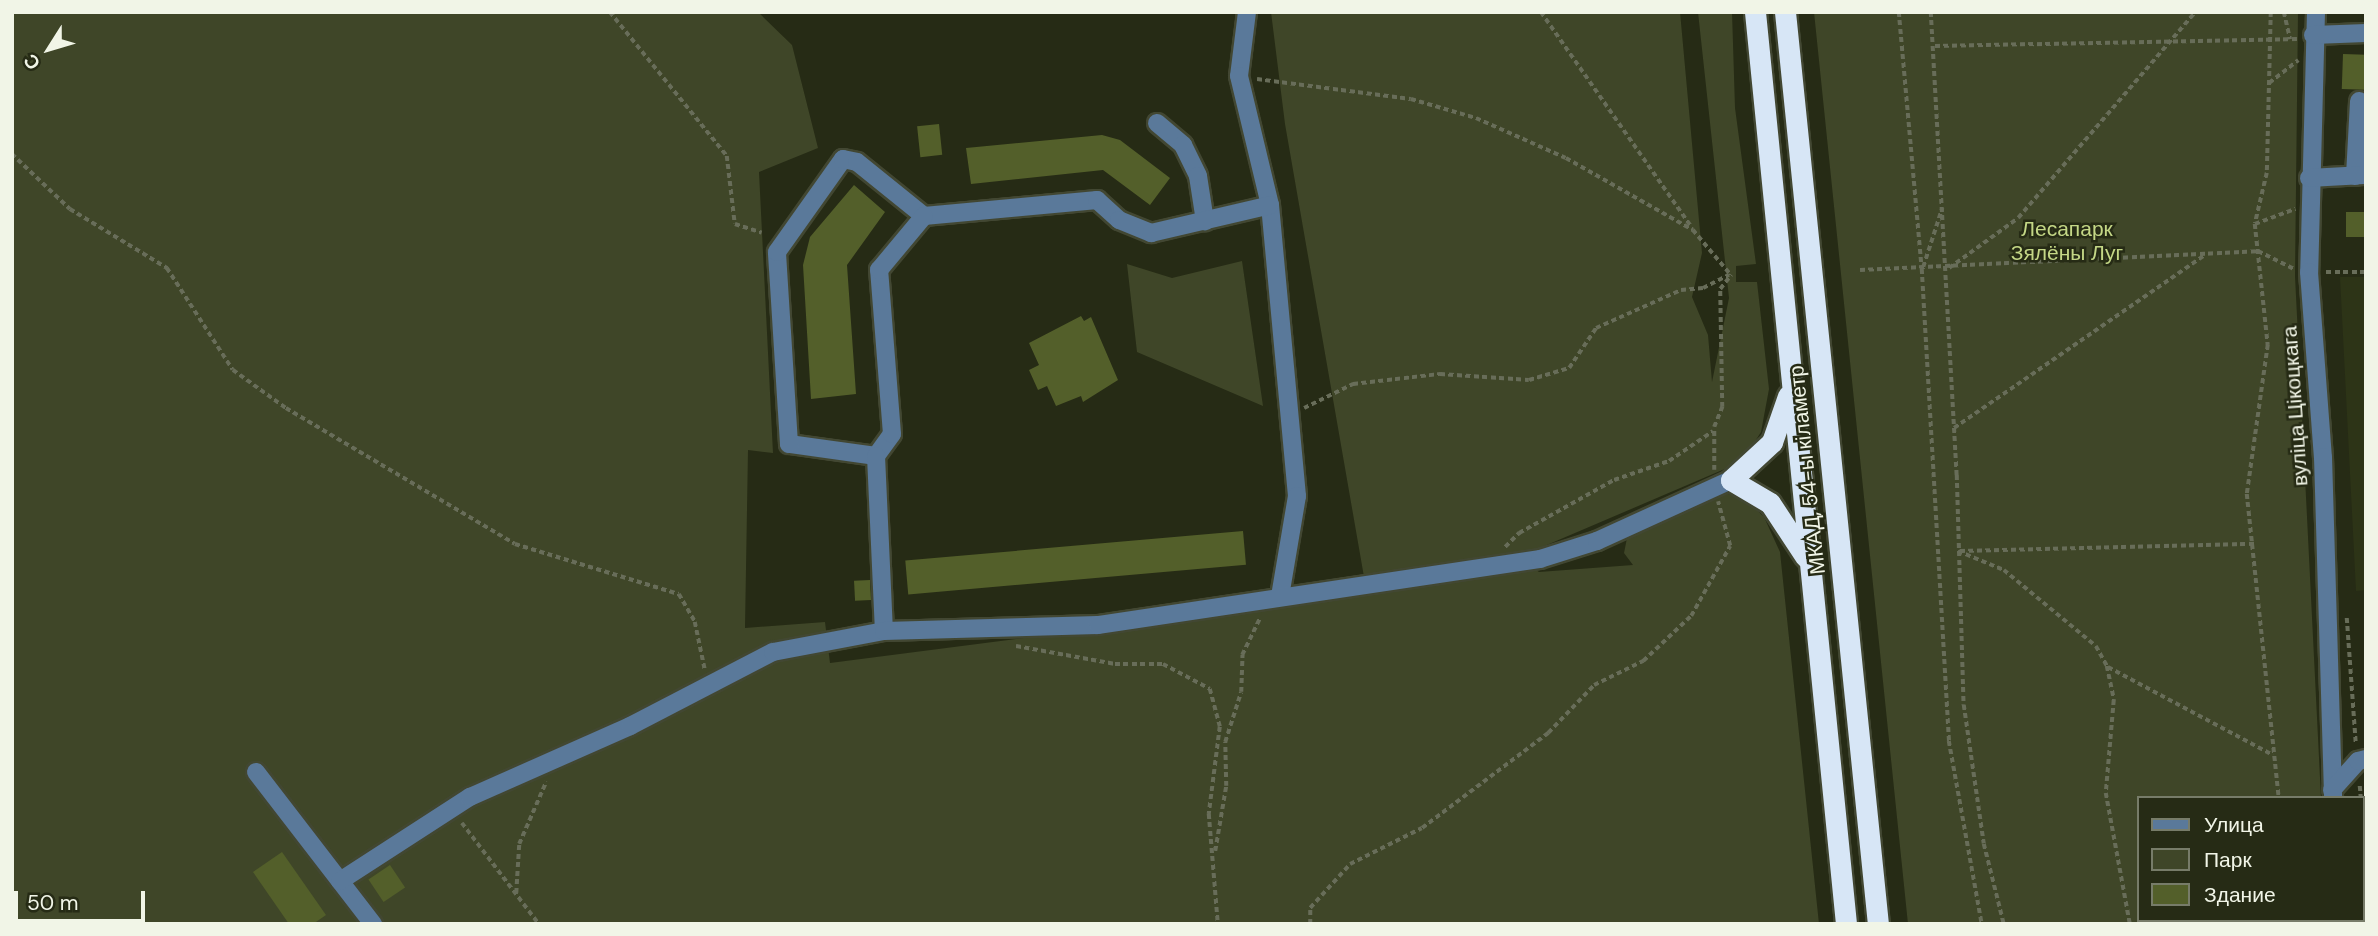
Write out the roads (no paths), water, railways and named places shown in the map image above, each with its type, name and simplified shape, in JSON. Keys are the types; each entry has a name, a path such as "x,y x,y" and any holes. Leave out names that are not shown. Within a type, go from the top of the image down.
{"highway":[{"name":"МКАД, 54-ы кіламетр","path":"1755,12 1846,924"},
{"name":"МКАД, 54-ы кіламетр","path":"1785,12 1878,924"},
{"path":"1792,380 1772,442 1722,484 1770,503 1809,565"}],"street":[{"path":"1247,12 1239,76 1270,205 1297,496 1272,598"},
{"name":"вуліца Цікоцкага","path":"2316,12 2306,37 2332,794"},
{"path":"2306,37 2366,33"},
{"path":"2309,178 2361,176 2359,101"},
{"path":"1157,123 1184,145 1198,176 1205,221"},
{"path":"876,456 789,444 777,252 843,159 857,162 923,216 1097,200 1119,220 1151,233 1270,205"},
{"path":"884,631 876,456 892,435 878,270 923,216"},
{"path":"340,881 451,808 630,726 709,682 773,652 884,631 1098,625 1487,566 1585,546 1722,484"},
{"path":"2332,794 2358,761 2366,759"},
{"path":"256,772 373,924"}],"park label":[{"name":"Лесапарк Зялёны Луг","path":"2067,241"}]}
